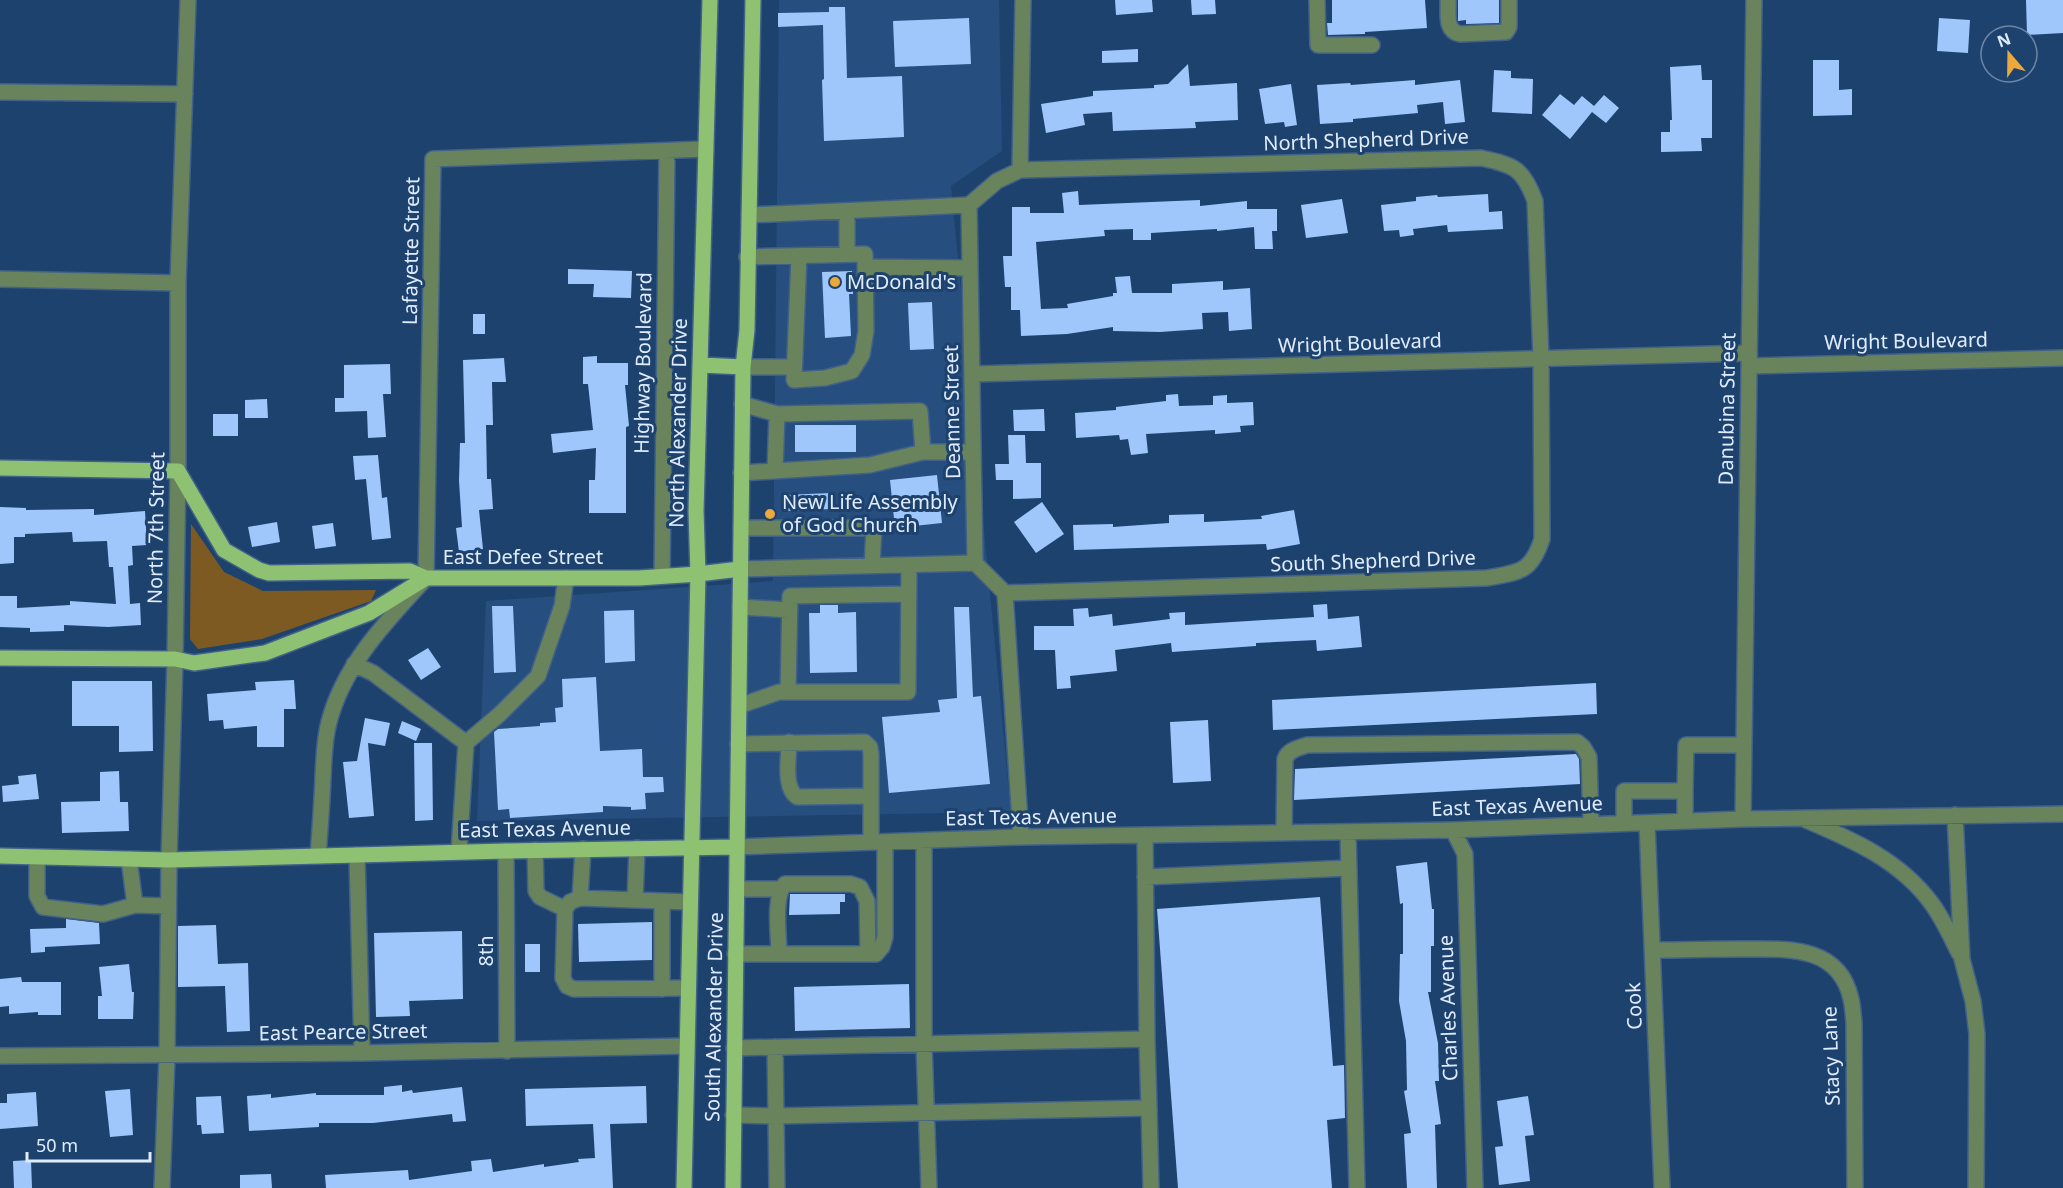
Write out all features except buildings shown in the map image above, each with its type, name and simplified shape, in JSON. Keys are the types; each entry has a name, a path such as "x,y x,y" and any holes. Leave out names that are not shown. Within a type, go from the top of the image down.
{"main road":[{"name":"North Alexander Drive","path":"692,848 698,574 696,511 710,0"},
{"path":"736,848 742,404 747,330 753,0"},
{"path":"701,364 743,367"},
{"path":"0,468 178,471 224,550 259,570 269,573 410,571 426,578"},
{"name":"East Defee Street","path":"0,658 175,660 194,663 265,653 369,613 426,578 662,576 740,569"},
{"name":"South Alexander Drive","path":"684,1188 692,848"},
{"name":"East Texas Avenue","path":"0,856 169,860 506,850 736,848"},
{"name":"South Alexander Drive","path":"732,1188 736,848"}],"street":[{"name":"North 7th Street","path":"162,1188 175,660 178,283 188,0"},
{"path":"749,215 969,205 997,181 1020,170 1023,0"},
{"path":"1317,0 1318,45 1371,45"},
{"path":"1448,0 1450,28 1453,32 1460,34 1506,32 1509,27 1509,0"},
{"name":"Danubina Street","path":"1743,819 1754,0"},
{"path":"0,92 184,94"},
{"path":"667,151 706,149"},
{"name":"Highway Boulevard","path":"662,576 667,151"},
{"name":"Lafayette Street","path":"426,578 433,159 667,151"},
{"name":"North Shepherd Drive","path":"1020,170 1481,158 1501,162 1519,171 1528,183 1535,201 1541,359"},
{"name":"Deanne Street","path":"969,205 975,563"},
{"path":"847,211 847,254"},
{"path":"747,257 865,254 866,331 862,355 852,371 825,378 794,380 799,256"},
{"path":"865,267 970,268"},
{"path":"0,279 178,283"},
{"name":"Wright Boulevard","path":"972,374 1541,359 2063,358"},
{"name":"South Shepherd Drive","path":"1005,593 1487,578 1528,567 1537,556 1542,539 1541,359"},
{"path":"743,367 795,367"},
{"path":"742,404 777,414 920,411 923,452"},
{"path":"775,471 777,414"},
{"path":"741,473 870,465 923,452 973,452"},
{"path":"741,528 874,528 872,566"},
{"path":"740,569 975,563 1005,593 1021,837"},
{"path":"739,706 778,692 908,692 909,565"},
{"path":"318,856 325,749 329,723 336,701 354,664 382,626 426,578"},
{"path":"459,852 466,743 500,714 538,676 562,606 566,578"},
{"path":"788,692 790,596 908,594"},
{"path":"740,607 789,610"},
{"path":"354,664 373,673 466,743"},
{"path":"789,742 789,786 791,793 796,797 871,796"},
{"path":"735,954 876,954 882,947 885,937 878,842 871,796 870,747 865,742 738,744"},
{"path":"1284,833 1285,759 1287,754 1307,745 1577,742 1589,757 1591,825"},
{"path":"1685,821 1686,745 1744,745"},
{"path":"1624,823 1624,791 1685,791"},
{"name":"East Texas Avenue","path":"736,848 1021,837 1453,830 1743,819 2063,814"},
{"path":"1955,815 1962,959 1973,1001 1977,1034 1976,1188"},
{"path":"1800,818 1855,841 1906,875 1932,904 1962,959"},
{"name":"Cook","path":"1647,823 1662,1188"},
{"name":"Charles Avenue","path":"1453,830 1465,854 1475,1188"},
{"path":"1348,832 1357,1188"},
{"path":"1145,835 1151,1188"},
{"path":"924,841 924,1044 929,1188"},
{"path":"580,898 583,849"},
{"path":"635,900 637,849"},
{"name":"8th","path":"506,850 507,1051"},
{"path":"535,850 536,891 540,897 565,909"},
{"path":"357,855 362,1053"},
{"path":"37,857 37,896 43,907 103,914 135,905 168,906"},
{"path":"129,859 135,905"},
{"path":"1145,877 1349,868"},
{"path":"779,954 778,901 780,889 785,884 851,884 860,887 867,901 868,954"},
{"path":"737,889 780,889"},
{"path":"688,988 574,989 567,986 564,978 565,909 570,902 580,898 690,902"},
{"path":"662,901 662,989"},
{"name":"Stacy Lane","path":"1653,950 1784,949 1814,954 1833,966 1844,981 1851,998 1854,1022 1855,1188"},
{"path":"734,1048 1147,1039"},
{"name":"East Pearce Street","path":"0,1056 167,1056 686,1046"},
{"path":"775,1047 777,1188"},
{"path":"733,1115 1149,1108"}],"shaded area":[{"path":"779,0 999,0 1002,151 951,186 1011,812 477,821 486,601 773,581"},
{"path":"191,524 224,572 263,591 376,590 371,601 262,639 198,649 190,639"}],"place":[{"name":"McDonald's","path":"835,282"},
{"name":"New Life Assembly of God Church","path":"770,514"}]}
